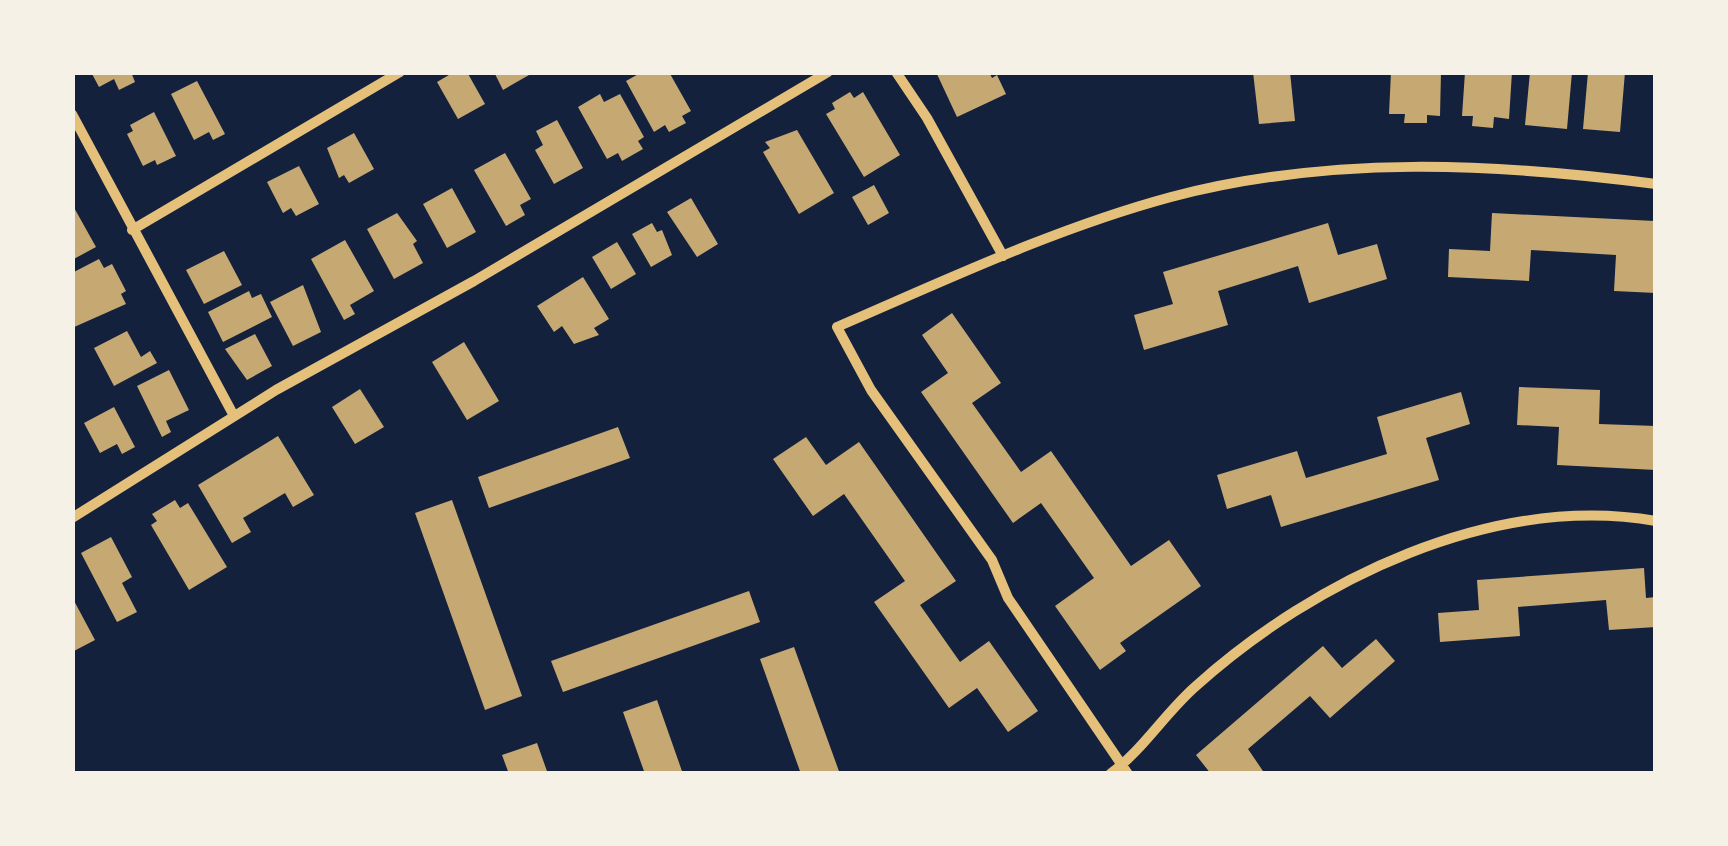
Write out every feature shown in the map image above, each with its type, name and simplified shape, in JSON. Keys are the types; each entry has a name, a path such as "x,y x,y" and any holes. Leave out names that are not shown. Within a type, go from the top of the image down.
{"street":[{"path":"132,230 400,72"},
{"path":"72,518 234,416 828,72"},
{"path":"896,72 927,118 1003,256"},
{"path":"72,114 234,416"},
{"path":"1125,769 1008,598 992,560 871,390 837,327 1003,256 1175,196 1258,179 1347,168 1458,165 1656,184"},
{"path":"1110,774 1125,769 1193,688 1274,622 1379,564 1521,522 1617,515 1656,521"}],"building":[{"path":"91,72 131,72 135,82 119,90 114,79 99,87"},
{"path":"454,72 467,72 485,104 458,119 437,82"},
{"path":"494,72 527,72 529,75 503,90"},
{"path":"642,72 669,72 691,111 682,116 686,123 669,132 665,125 654,132 626,81"},
{"path":"936,72 989,72 992,78 997,75 1006,94 957,117"},
{"path":"1253,72 1290,72 1295,121 1259,124"},
{"path":"1391,72 1441,72 1440,116 1427,115 1427,123 1404,123 1405,114 1389,114"},
{"path":"1465,72 1512,72 1509,119 1494,117 1493,128 1472,126 1473,116 1462,116"},
{"path":"1530,72 1572,72 1567,129 1525,125"},
{"path":"1588,72 1625,72 1620,132 1583,129"},
{"path":"197,81 225,134 213,140 209,132 194,140 171,94"},
{"path":"850,92 854,98 863,92 900,155 864,177 826,114 835,109 832,103"},
{"path":"600,94 604,102 620,94 644,137 638,141 643,149 622,161 618,153 607,159 578,107"},
{"path":"154,112 176,156 157,165 155,160 143,166 127,134 133,131 130,125"},
{"path":"557,120 583,168 554,184 535,150 543,145 536,131"},
{"path":"797,130 834,193 799,214 763,152 770,148 765,142"},
{"path":"354,133 374,169 349,183 344,175 339,178 327,148"},
{"path":"505,153 531,199 520,205 525,215 506,226 474,170"},
{"path":"299,166 319,204 296,216 291,208 283,213 267,182"},
{"path":"874,185 889,213 868,225 852,197"},
{"path":"452,188 476,232 447,248 423,204"},
{"path":"691,198 718,244 697,257 667,212"},
{"path":"72,204 96,247 72,260"},
{"path":"397,213 417,241 413,244 423,263 394,279 367,229"},
{"path":"1492,213 1655,221 1656,293 1614,291 1616,255 1531,250 1529,281 1448,277 1449,249 1490,251"},
{"path":"652,223 657,232 662,230 672,255 651,267 632,234"},
{"path":"1328,223 1338,255 1377,244 1387,279 1309,303 1298,266 1218,291 1228,325 1144,350 1134,315 1173,304 1163,272"},
{"path":"345,240 374,291 350,305 355,314 344,320 311,259"},
{"path":"617,242 636,274 611,289 592,257"},
{"path":"224,251 242,285 204,304 186,270"},
{"path":"99,259 104,268 112,264 126,291 121,294 126,304 72,328 72,273"},
{"path":"583,277 609,319 594,328 599,335 574,344 562,326 554,332 537,306"},
{"path":"303,285 321,332 293,346 270,302"},
{"path":"249,291 252,298 261,294 272,317 223,342 208,312"},
{"path":"952,313 1001,383 972,403 1021,472 1051,451 1131,566 1169,540 1201,586 1120,643 1126,651 1100,670 1055,606 1094,578 1041,503 1013,523 921,392 948,373 922,335"},
{"path":"127,331 141,357 150,351 157,363 114,386 94,348"},
{"path":"255,334 272,366 247,380 225,349"},
{"path":"464,342 499,401 467,420 432,362"},
{"path":"169,370 189,410 166,421 171,432 162,437 137,386"},
{"path":"1519,387 1600,390 1599,424 1656,426 1656,470 1557,465 1559,427 1517,425"},
{"path":"360,389 384,427 355,444 332,407"},
{"path":"1461,392 1470,424 1426,438 1439,480 1281,527 1271,495 1227,509 1217,475 1297,451 1306,478 1387,454 1377,417"},
{"path":"114,407 135,447 122,454 117,444 100,453 84,423"},
{"path":"618,427 630,458 489,508 478,477"},
{"path":"278,436 314,495 293,507 285,493 243,518 251,532 232,543 198,485"},
{"path":"806,437 826,465 859,442 956,581 920,605 960,662 989,641 1038,711 1008,732 977,688 949,708 874,602 905,581 844,494 813,516 773,459"},
{"path":"175,500 180,508 188,503 227,567 189,590 151,525 157,521 152,514"},
{"path":"452,500 522,696 485,710 415,513"},
{"path":"111,537 132,577 122,583 137,612 117,622 81,553"},
{"path":"1644,568 1646,598 1656,597 1656,627 1609,630 1606,600 1518,607 1520,636 1440,642 1438,613 1479,610 1477,580"},
{"path":"749,591 760,622 563,692 551,661"},
{"path":"72,597 95,640 72,652"},
{"path":"1376,639 1395,661 1330,718 1310,696 1248,749 1265,774 1211,774 1196,755 1323,646 1342,668"},
{"path":"794,647 840,774 801,774 760,659"},
{"path":"657,700 683,774 645,774 623,712"},
{"path":"537,743 548,774 509,774 502,755"}]}
